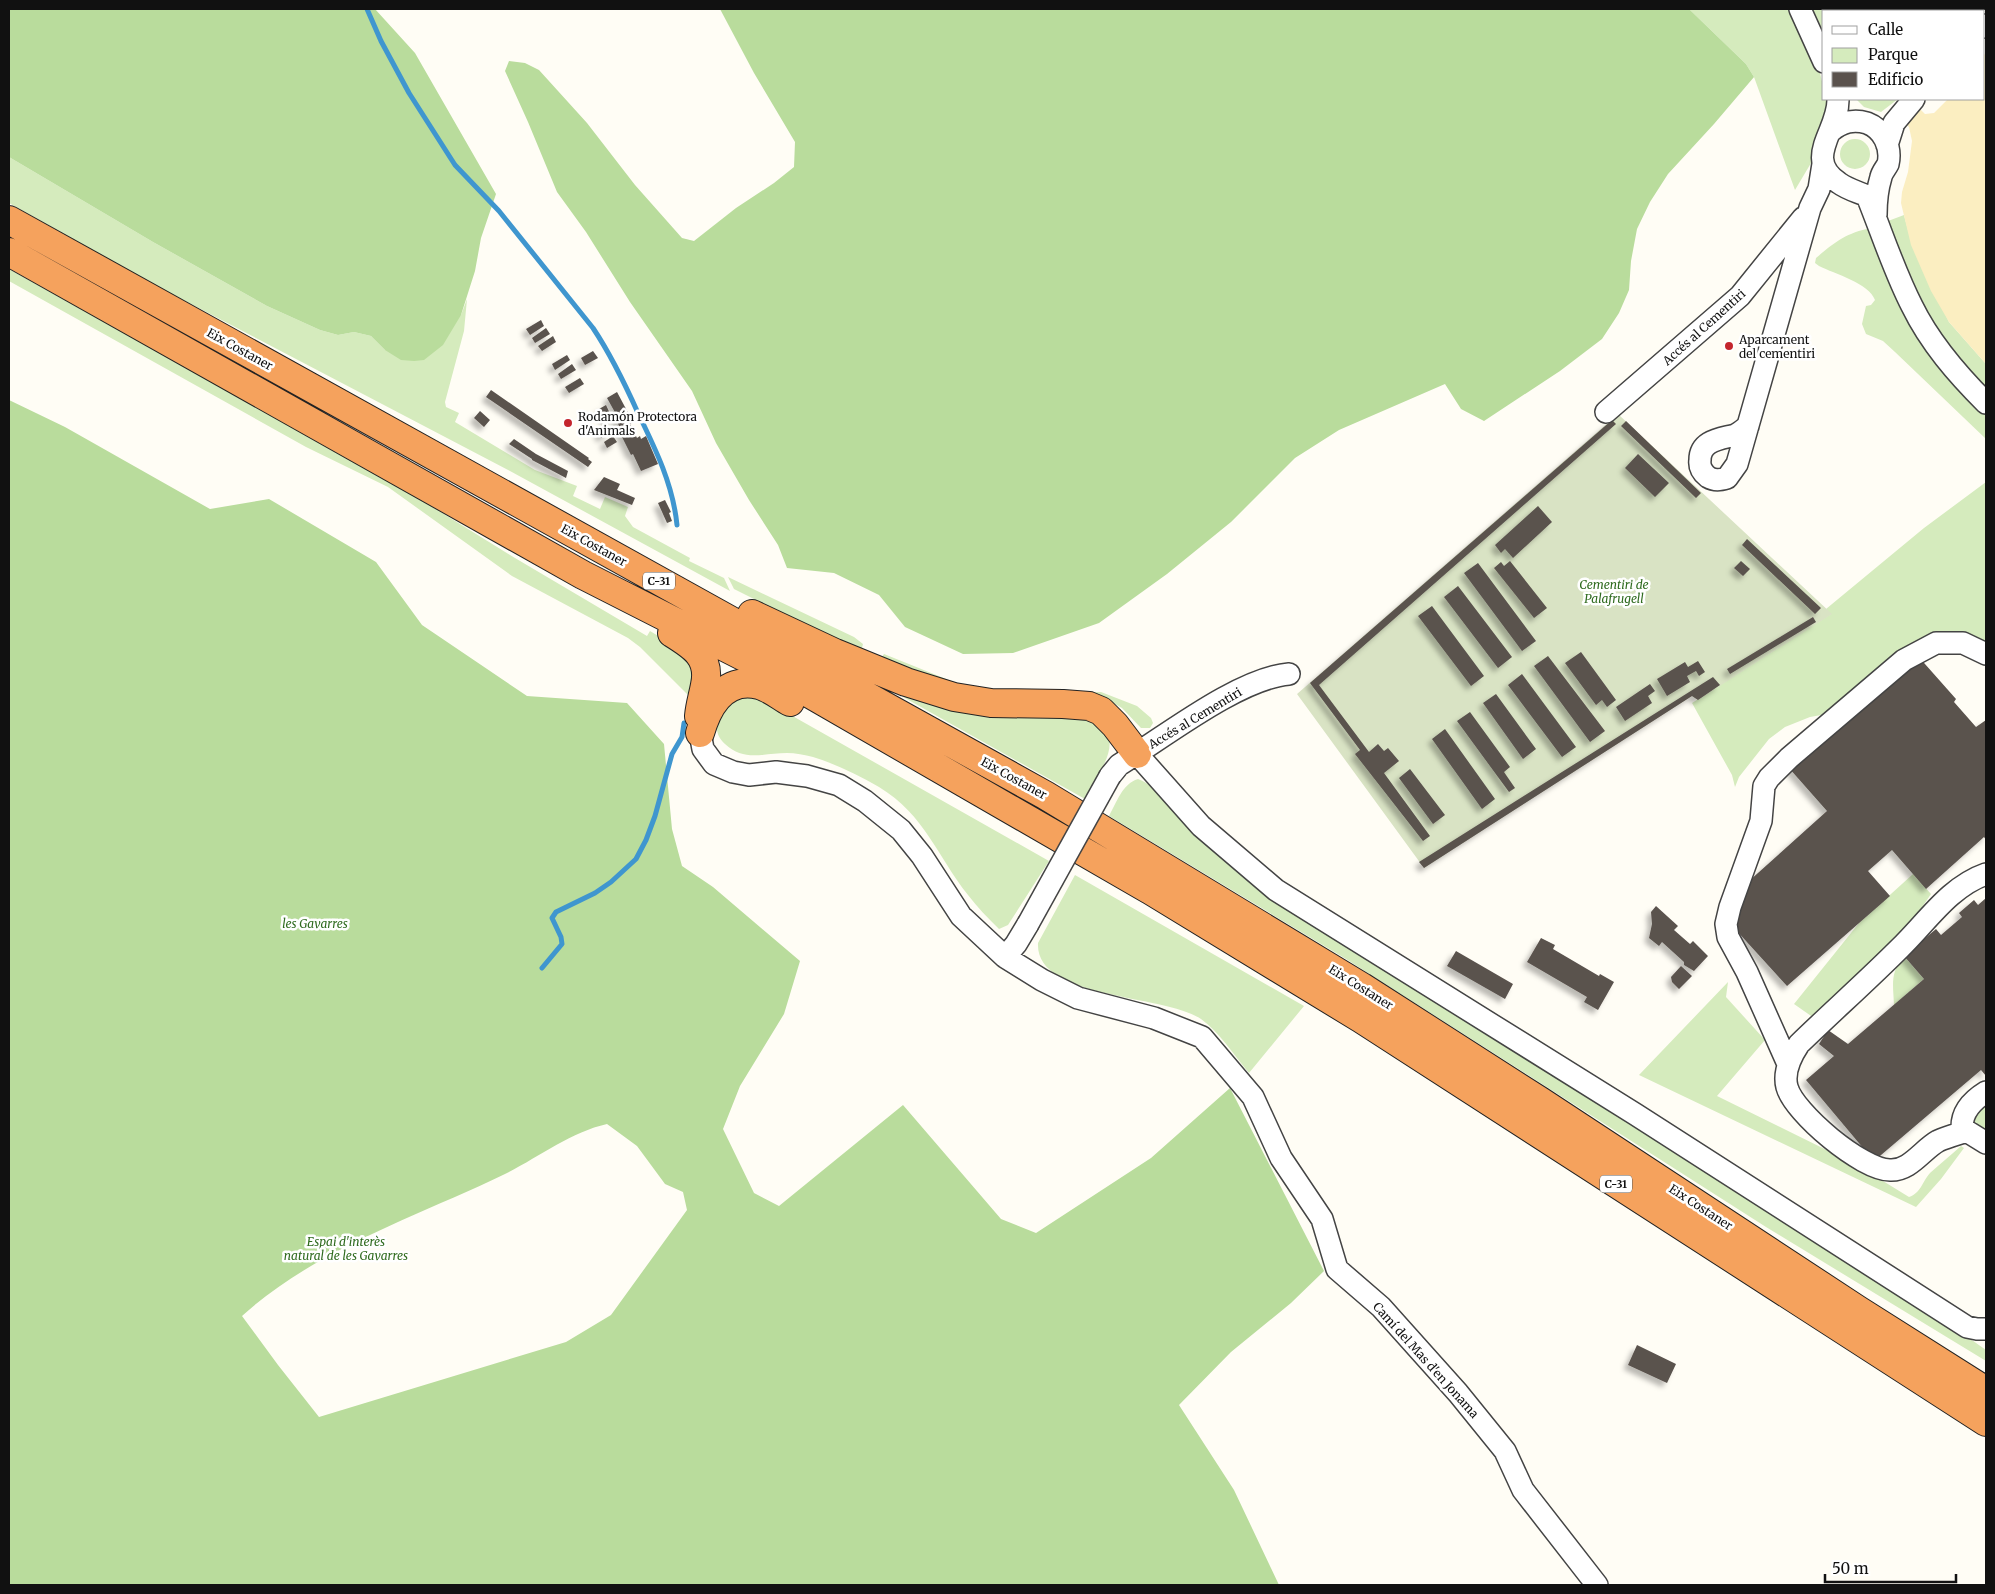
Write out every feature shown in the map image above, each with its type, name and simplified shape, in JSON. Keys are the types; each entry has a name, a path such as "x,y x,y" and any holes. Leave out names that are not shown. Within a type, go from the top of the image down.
{"highway":[{"name":"Eix Costaner","path":"9,220 1062,806 1370,992 1858,1310 1986,1391"},
{"name":"C-31","path":"9,252 583,575 760,665 1150,890 1280,971 1360,1018 1986,1422"},
{"path":"525,507 835,653 906,682 954,697 991,703 1089,706 1100,711 1115,725 1137,754"},
{"path":"583,575 689,644 701,655 707,669 700,706 700,733"},
{"path":"700,733 708,710 719,694 732,687 746,684 760,685 1280,971"},
{"path":"1858,1310 1888,1313 1986,1376"},
{"path":"1951,1400 1967,1423 1986,1437"}],"street":[{"path":"1800,9 1822,58"},
{"path":"1748,426 1810,208 1819,189 1824,140 1831,131 1837,116 1839,100"},
{"path":"1810,208 1824,195 1846,186 1861,188 1872,184 1881,176 1888,164 1889,153 1881,132 1867,123 1840,100"},
{"path":"1831,131 1848,121 1867,123 1888,119 1910,103"},
{"path":"1887,145 1894,123 1910,103"},
{"path":"1823,164 1828,174 1846,186 1867,196 1899,280 1924,328 1950,366 1986,403"},
{"path":"1876,218 1876,200 1881,176"},
{"name":"Accés al Cementiri","path":"1606,412 1742,294 1810,208"},
{"path":"1788,1064 1747,972 1728,937 1726,924 1730,907 1762,821 1764,786 1769,778 1789,758 1904,660 1936,643 1963,644 1986,654"},
{"name":"Accés al Cementiri","path":"1005,958 1028,924 1110,776 1119,765 1152,742 1218,702 1260,680 1289,674"},
{"name":"Camí del Mas d'en Jonama","path":"700,733 703,749 714,764 733,772 748,775 776,772 807,776 839,784 865,801 901,830 922,856 961,916 1005,958 1042,980 1078,998 1154,1018 1202,1037 1253,1097 1281,1158 1322,1219 1337,1269 1380,1307 1458,1393 1505,1451 1523,1490 1597,1585"},
{"path":"1137,754 1201,826 1276,890 1635,1114 1968,1327 1976,1330 1986,1329"},
{"path":"1967,1132 1939,1141 1908,1165 1898,1170 1888,1171 1875,1168 1858,1159 1822,1130 1794,1101 1786,1084 1788,1064 1800,1044 1908,940 1945,899 1970,880 1986,874"},
{"path":"1986,1092 1978,1097 1965,1113 1962,1127 1986,1143"}],"green space":[{"path":"9,9 375,9 415,53 496,194 481,238 475,271 461,315 443,345 424,360 401,360 385,350 371,336 354,332 338,335 320,330 267,306 153,242 9,157"},
{"path":"720,9 1689,9 1746,64 1754,77 1668,174 1650,202 1637,229 1631,261 1629,290 1619,313 1602,339 1560,371 1484,421 1461,409 1445,384 1339,430 1295,458 1231,522 1167,574 1099,623 1013,653 963,654 905,627 879,595 834,573 787,568 778,545 716,443 692,391 630,302 586,232 557,192 505,71 509,61 525,63 539,70 587,123 635,185 682,238 694,241 736,208 774,183 794,167 795,142 754,73"},
{"path":"1689,9 1791,9 1821,75 1822,100 1828,100 1827,111 1815,141 1814,158 1795,190 1754,77 1746,64"},
{"path":"1813,9 1972,9 1822,10 1822,29"},
{"path":"1857,100 1897,100 1881,112 1864,107"},
{"path":"1855,139 1866,143 1870,154 1866,165 1855,169 1844,165 1840,154 1844,143"},
{"path":"9,157 153,242 267,306 320,330 338,335 354,332 371,336 385,350 461,315 467,299 464,331 445,402 446,407 459,413 455,422 535,470 577,486 573,496 600,509 605,497 628,507 625,516 633,527 690,558 689,561 724,578 730,591 510,471 149,282 9,203"},
{"path":"1904,215 1912,245 1949,322 1986,364 1986,390 1954,351 1916,291 1888,221"},
{"path":"1871,228 1947,374 1986,414 1986,439 1883,341 1866,334 1862,324 1866,306 1871,305 1875,300 1872,294 1859,284 1815,263 1816,258 1841,239"},
{"path":"9,269 405,490 647,636 650,631 675,646 696,664 693,700 640,647 628,638 512,576 388,487 306,447 9,281"},
{"name":"les Gavarres","path":"9,400 65,427 210,509 269,499 376,562 422,625 527,696 627,703 664,744 672,829 682,866 713,887 800,961 784,1014 740,1086 723,1129 754,1193 779,1206 903,1105 1001,1219 1036,1233 1151,1158 1230,1088 1324,1271 1291,1303 1231,1352 1179,1405 1234,1490 1279,1585 9,1585","holes":["607,1124 637,1146 665,1184 683,1192 687,1210 611,1315 566,1342 319,1417 242,1316 271,1292 334,1253 505,1174 581,1133"]},
{"name":"Cementiri de Palafrugell","path":"1618,414 1832,614 1698,700 1692,696 1424,868 1297,694"},
{"path":"1986,482 1986,642 1962,633 1937,634 1921,639 1827,714 1810,717 1785,727 1769,739 1739,777 1735,787 1732,775 1692,703 1831,614 1826,609 1924,528"},
{"path":"728,577 854,637 863,644 862,648 859,649 808,626 734,589"},
{"path":"884,654 961,685 978,689 1027,693 1101,692 1137,706 1151,718 1153,723 1150,728 1141,728 1122,708 1101,696 1090,694 1006,695 977,691 943,682 886,660 882,657"},
{"path":"896,693 1088,716 1107,732 1110,742 1109,750 1102,768 1085,799"},
{"path":"737,696 759,697 1049,861 1008,925 999,929 983,912 957,880 919,823 895,798 879,787 847,770 813,757 790,753 747,755 732,750 720,737 717,731 717,724 727,706"},
{"path":"1138,779 1162,795 1197,832 1949,1324 1986,1350 1986,1361 1766,1227 1346,959 1109,816 1124,789 1132,781"},
{"path":"1913,874 1931,894 1910,925 1814,1018 1794,1004 1859,923"},
{"path":"1075,875 1304,1006 1249,1073 1221,1037 1201,1019 1184,1011 1079,986 1057,975 1043,962 1038,943"},
{"path":"1904,956 1924,979 1894,1005 1894,973"},
{"path":"1728,982 1726,997 1765,1040 1717,1096 1857,1165 1909,1197 1919,1190 1930,1173 1961,1146 1964,1148 1941,1179 1916,1207 1639,1075"},
{"path":"1986,1099 1986,1136 1974,1125 1974,1119"}],"sand":[{"path":"1986,52 1986,364 1949,322 1931,291 1911,245 1901,203 1912,141 1909,127 1899,117 1912,101 1925,114 1934,113 1947,100 1985,100"}],"building":[{"path":"541,320 544,326 530,335 526,329"},
{"path":"546,328 550,334 535,343 532,338"},
{"path":"553,336 556,342 542,351 538,346"},
{"path":"593,351 598,358 585,365 581,358"},
{"path":"567,355 570,360 555,370 552,364"},
{"path":"572,364 576,370 561,379 558,374"},
{"path":"580,378 584,384 569,393 565,387"},
{"path":"491,390 589,458 592,462 588,467 486,397"},
{"path":"617,392 633,422 630,424 637,438 640,436 641,439 646,436 658,464 641,471 633,454 631,455 618,429 620,428 615,417 617,416 607,398"},
{"path":"606,405 613,420 607,423 599,409"},
{"path":"480,411 490,420 484,427 474,418"},
{"path":"1612,420 1616,424 1319,685 1369,752 1378,744 1384,751 1388,748 1399,761 1384,773 1430,836 1423,841 1355,754 1360,750 1310,683"},
{"path":"1626,421 1701,493 1696,498 1621,426"},
{"path":"607,426 611,432 601,438 598,432"},
{"path":"613,436 617,442 607,448 604,442"},
{"path":"514,439 536,454 568,471 566,478 532,460 509,444"},
{"path":"1638,454 1669,483 1655,497 1625,468"},
{"path":"604,477 620,484 617,490 635,498 632,505 594,490"},
{"path":"665,500 671,512 669,513 672,521 667,523 658,503"},
{"path":"1538,506 1552,522 1513,558 1505,549 1501,553 1495,545"},
{"path":"1747,539 1821,608 1815,614 1742,545"},
{"path":"1510,561 1547,608 1534,618 1494,568 1501,562 1504,566"},
{"path":"1741,561 1750,569 1743,576 1734,568"},
{"path":"1478,563 1536,641 1522,651 1464,573"},
{"path":"1458,586 1512,657 1498,668 1444,597"},
{"path":"1432,606 1484,676 1471,686 1418,616"},
{"path":"1813,617 1816,622 1730,674 1727,669"},
{"path":"1581,652 1616,700 1607,707 1602,700 1596,705 1565,663"},
{"path":"1917,655 1956,699 1954,702 1976,727 1986,720 1986,840 1984,837 1926,889 1892,850 1868,871 1890,896 1787,986 1736,930 1739,890 1827,811 1789,768"},
{"path":"1548,656 1605,731 1590,742 1534,666"},
{"path":"1698,661 1705,672 1699,676 1696,671 1687,676 1690,682 1667,696 1657,679 1685,662 1688,667"},
{"path":"1522,674 1576,747 1562,757 1508,685"},
{"path":"1713,677 1720,685 1698,700 1692,696 1424,868 1419,862"},
{"path":"1650,684 1655,691 1648,696 1652,703 1625,721 1616,707"},
{"path":"1496,694 1536,749 1523,759 1483,703"},
{"path":"1470,712 1510,767 1504,772 1515,788 1509,792 1457,721"},
{"path":"1445,729 1495,799 1482,809 1432,739"},
{"path":"1410,769 1445,815 1433,824 1399,778"},
{"path":"1986,898 1986,1076 1981,1070 1874,1161 1806,1080 1834,1056 1819,1044 1828,1030 1848,1044 1924,979 1904,956 1936,929 1941,935 1962,917 1959,913 1974,900 1978,905"},
{"path":"1656,906 1678,926 1674,930 1690,944 1693,941 1708,956 1694,971 1684,965 1684,962 1662,942 1659,946 1649,938 1652,924 1651,912"},
{"path":"1541,938 1555,945 1553,949 1599,976 1600,974 1614,982 1598,1010 1584,1002 1587,997 1527,962"},
{"path":"1456,951 1513,984 1505,999 1447,966"},
{"path":"1681,966 1692,976 1679,989 1672,982 1671,977"},
{"path":"1637,1345 1676,1364 1667,1383 1628,1365"}],"waterway":[{"path":"367,9 381,41 409,93 455,165 499,211 600,338 623,380 657,454 672,496 677,525"},
{"path":"542,968 562,944 561,937 552,918 556,912 595,893 611,882 636,859 655,816 672,754 682,737 684,723"}],"place":[{"name":"Aparcament del cementiri","path":"1729,346"},
{"name":"Rodamón Protectora d'Animals","path":"568,423"}],"park label":[{"name":"Espai d'interès natural de les Gavarres","path":"346,1248"}]}
